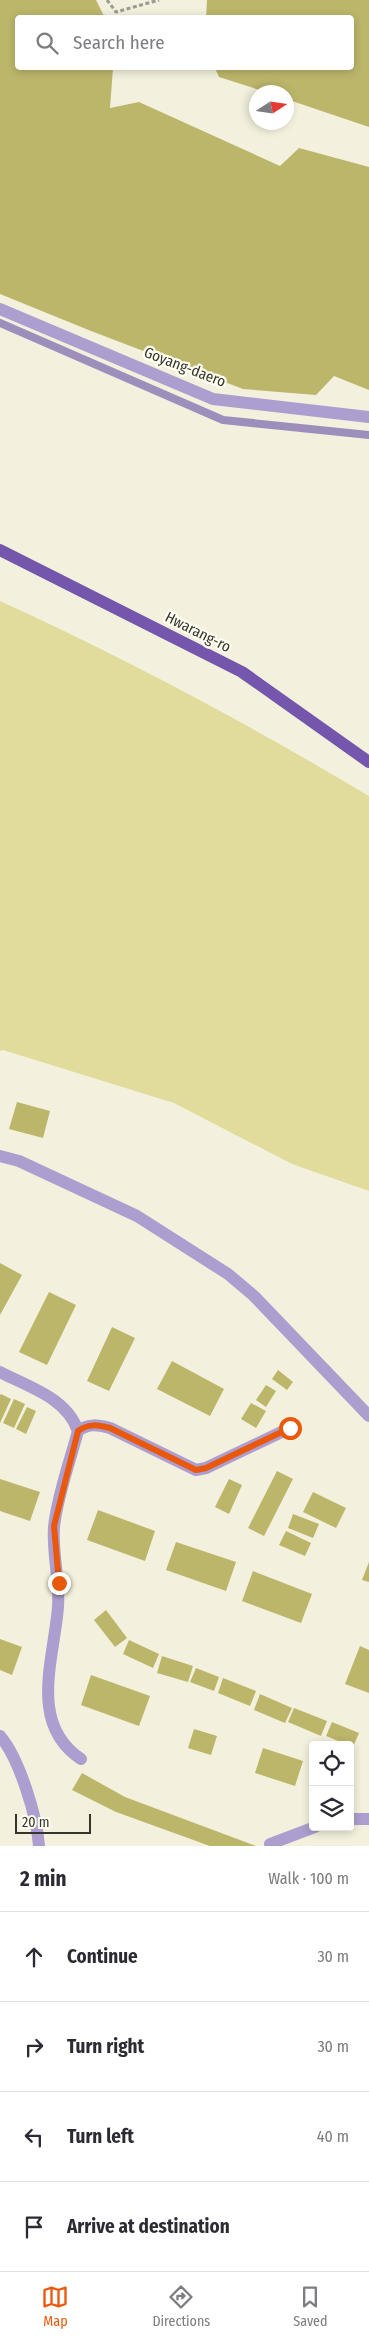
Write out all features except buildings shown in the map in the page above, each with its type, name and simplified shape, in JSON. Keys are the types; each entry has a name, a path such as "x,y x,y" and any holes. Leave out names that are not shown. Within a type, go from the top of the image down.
{"main road":[{"name":"Hwarang-ro","path":"0,550 242,672 369,762"}],"street":[{"name":"Goyang-daero","path":"0,309 213,399 369,417"},
{"path":"0,1156 19,1160 137,1216 228,1274 254,1296 369,1416"},
{"path":"0,1372 52,1399 66,1409 74,1419 78,1431 54,1526 59,1583 58,1607 48,1682 48,1707 52,1722 67,1750 81,1759"},
{"path":"78,1431 85,1426 96,1425 110,1428 196,1470 206,1468 290,1428"},
{"path":"0,1736 8,1744 17,1765 38,1830 39,1846"},
{"path":"354,1819 369,1819"},
{"path":"270,1844 309,1829"}],"path":[{"path":"107,0 116,12 159,0"}],"shaded area":[{"path":"0,601 188,694 369,796 369,1191 292,1164 174,1103 3,1050 0,1051"}],"waterway":[{"path":"0,323 223,420 369,435"}],"route":[{"path":"59,1583 54,1547 54,1526 78,1431 85,1426 96,1425 110,1428 196,1470 206,1468 290,1428"}]}
